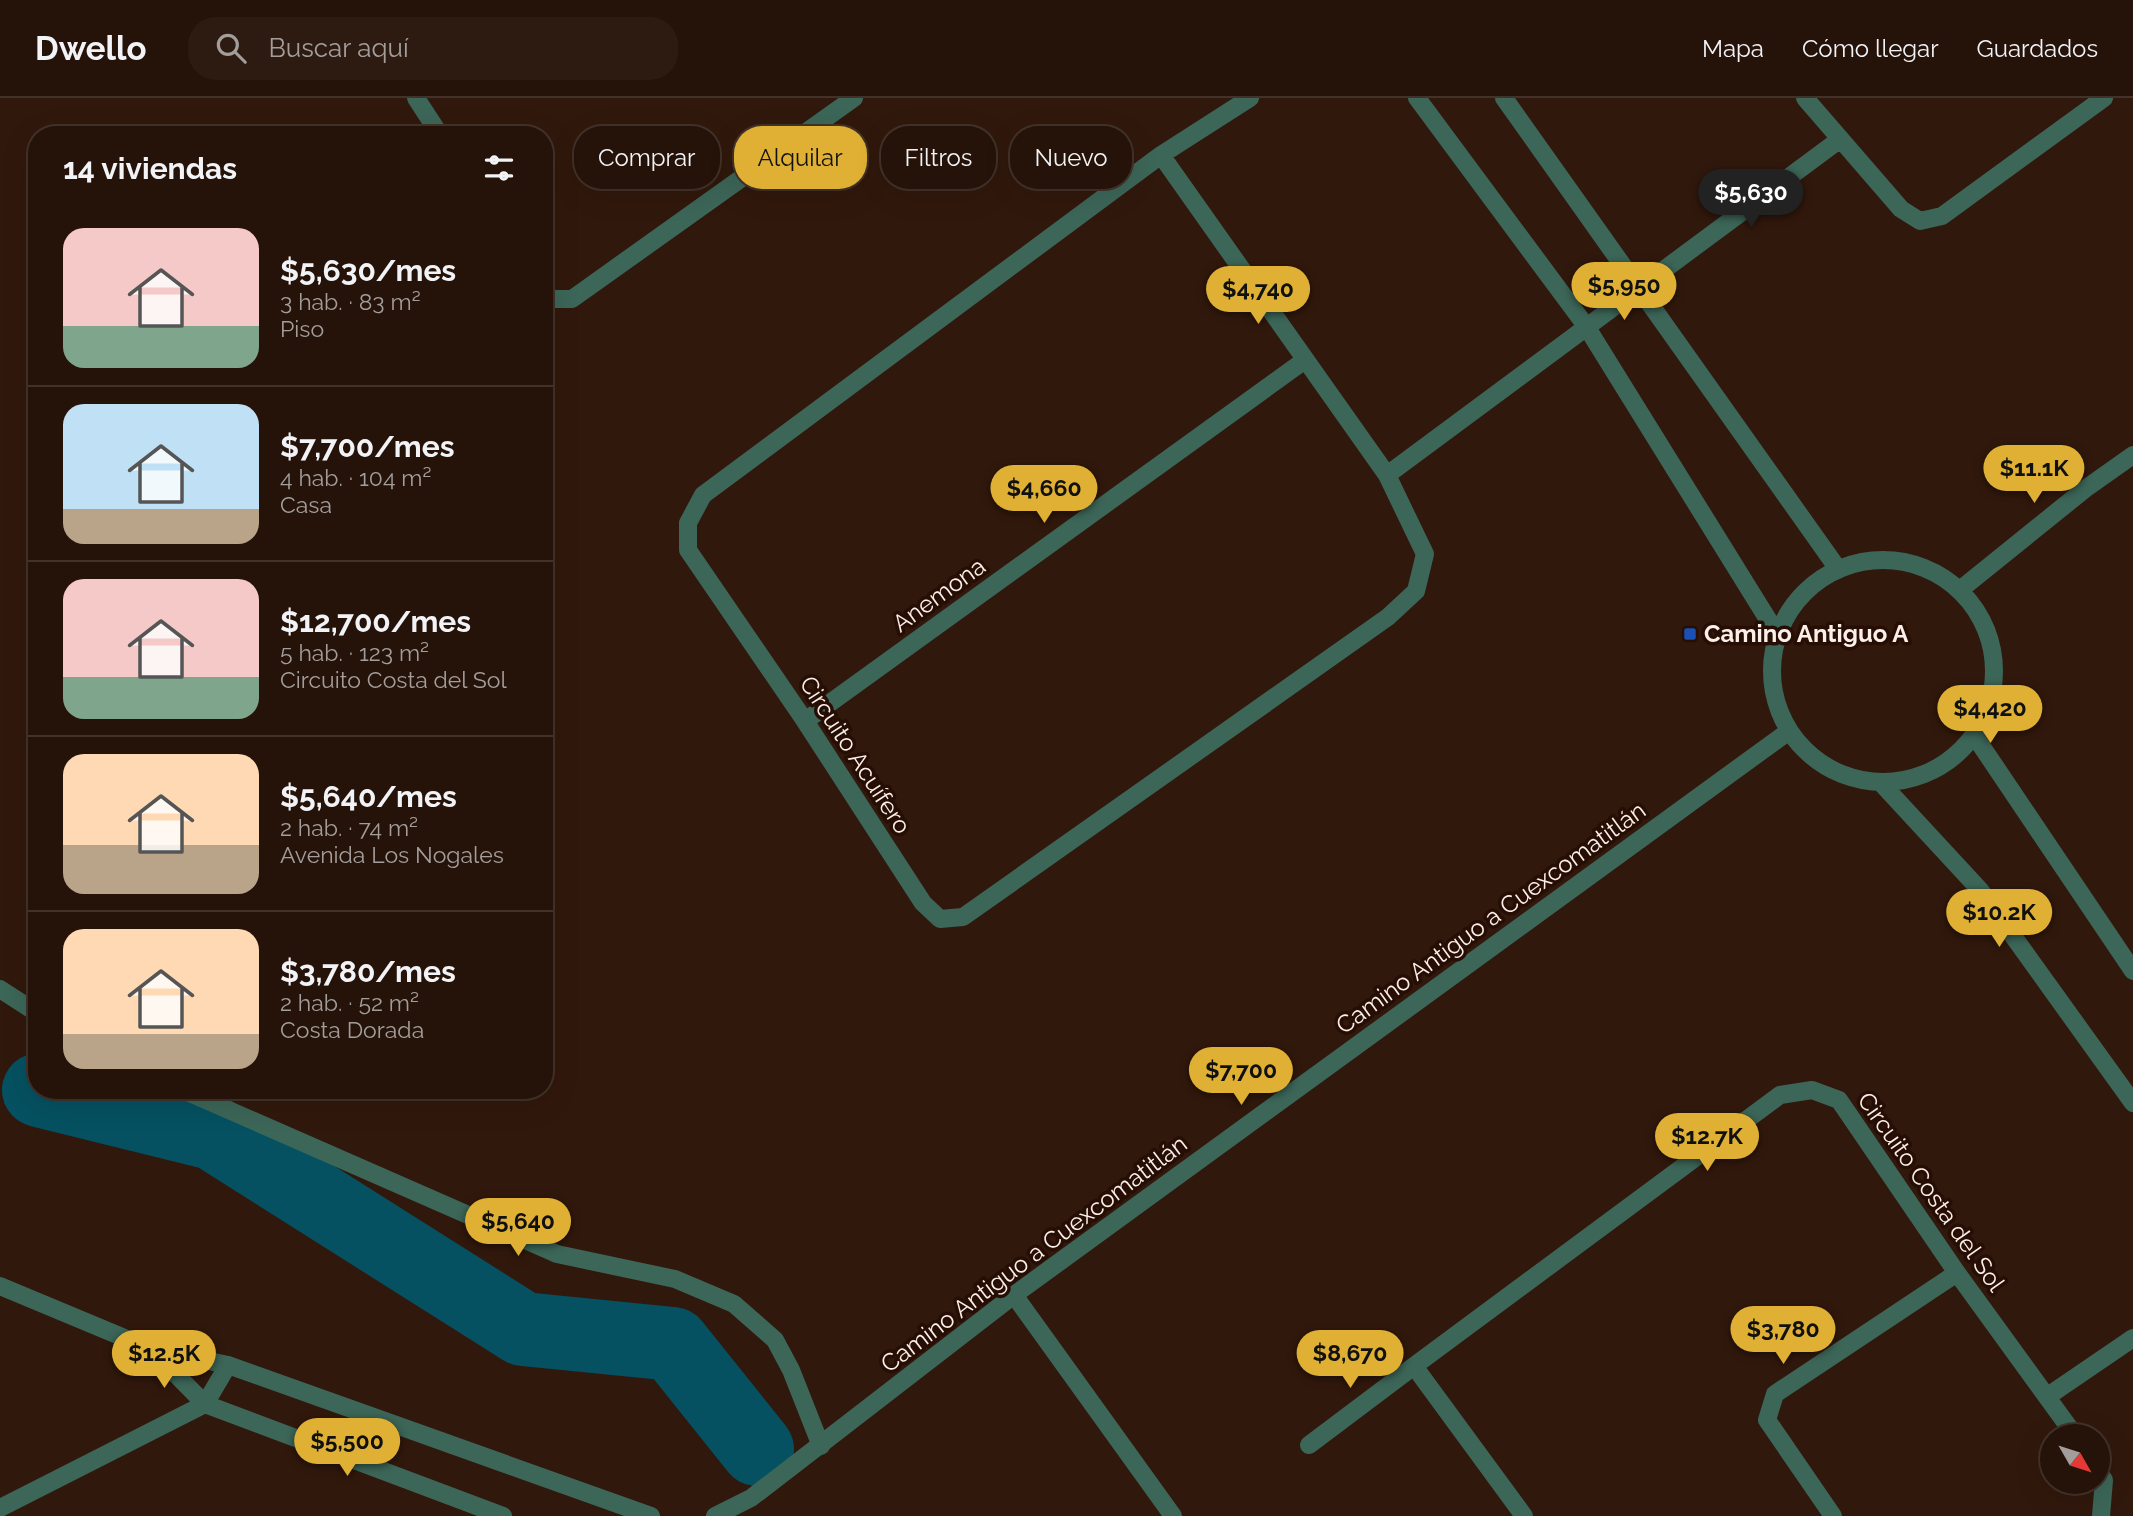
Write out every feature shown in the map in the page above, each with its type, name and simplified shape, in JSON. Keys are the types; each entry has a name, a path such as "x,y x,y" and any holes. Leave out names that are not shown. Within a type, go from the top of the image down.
{"street":[{"path":"553,299 572,299 854,98"},
{"name":"Circuito Acuífero","path":"1160,155 1387,475 1425,554 1416,591 1388,617 963,917 940,919 923,903 688,550 688,523 704,495 1160,155 1250,98"},
{"path":"1417,98 1586,326 1777,634"},
{"path":"1504,98 1640,286 1838,569"},
{"path":"1805,98 1901,209 1920,221 1942,216 2104,98"},
{"path":"419,99 434,126"},
{"path":"1387,475 1839,140"},
{"name":"Anemona","path":"805,722 1306,360"},
{"path":"1961,589 2085,489 2133,455"},
{"path":"1881,559 1924,566 1961,589 1984,621 1995,659 1991,699 1975,735 1949,761 1916,778 1881,783 1853,779 1828,769 1806,753 1789,732 1775,701 1771,668 1777,634 1791,607 1812,585 1838,569 1881,559"},
{"name":"Camino Antiguo a Cuexcomatitlán","path":"715,1516 751,1498 1014,1295 1789,732"},
{"path":"1975,735 2133,971"},
{"path":"1881,783 1980,890 2133,1102"},
{"path":"0,989 28,1007"},
{"name":"Circuito Costa del Sol","path":"1309,1445 1780,1095 1812,1090 1839,1100 1956,1273 2067,1424"},
{"path":"203,1099 556,1254 675,1279 734,1304 775,1340 791,1370 821,1446"},
{"path":"1833,1516 1767,1420 1769,1406 1776,1394 1956,1273"},
{"path":"0,1286 151,1349 228,1365 651,1516"},
{"path":"1014,1295 1173,1516"},
{"path":"2048,1396 2133,1338"},
{"path":"151,1349 205,1404 503,1516"},
{"path":"0,1508 205,1404 228,1365"},
{"path":"1414,1366 1524,1516"},
{"path":"2101,1516 2103,1494"}],"waterway":[{"path":"75,1099 213,1133 523,1329 673,1344 757,1449"}],"place":[{"name":"Camino Antiguo A","path":"1690,634"}]}
